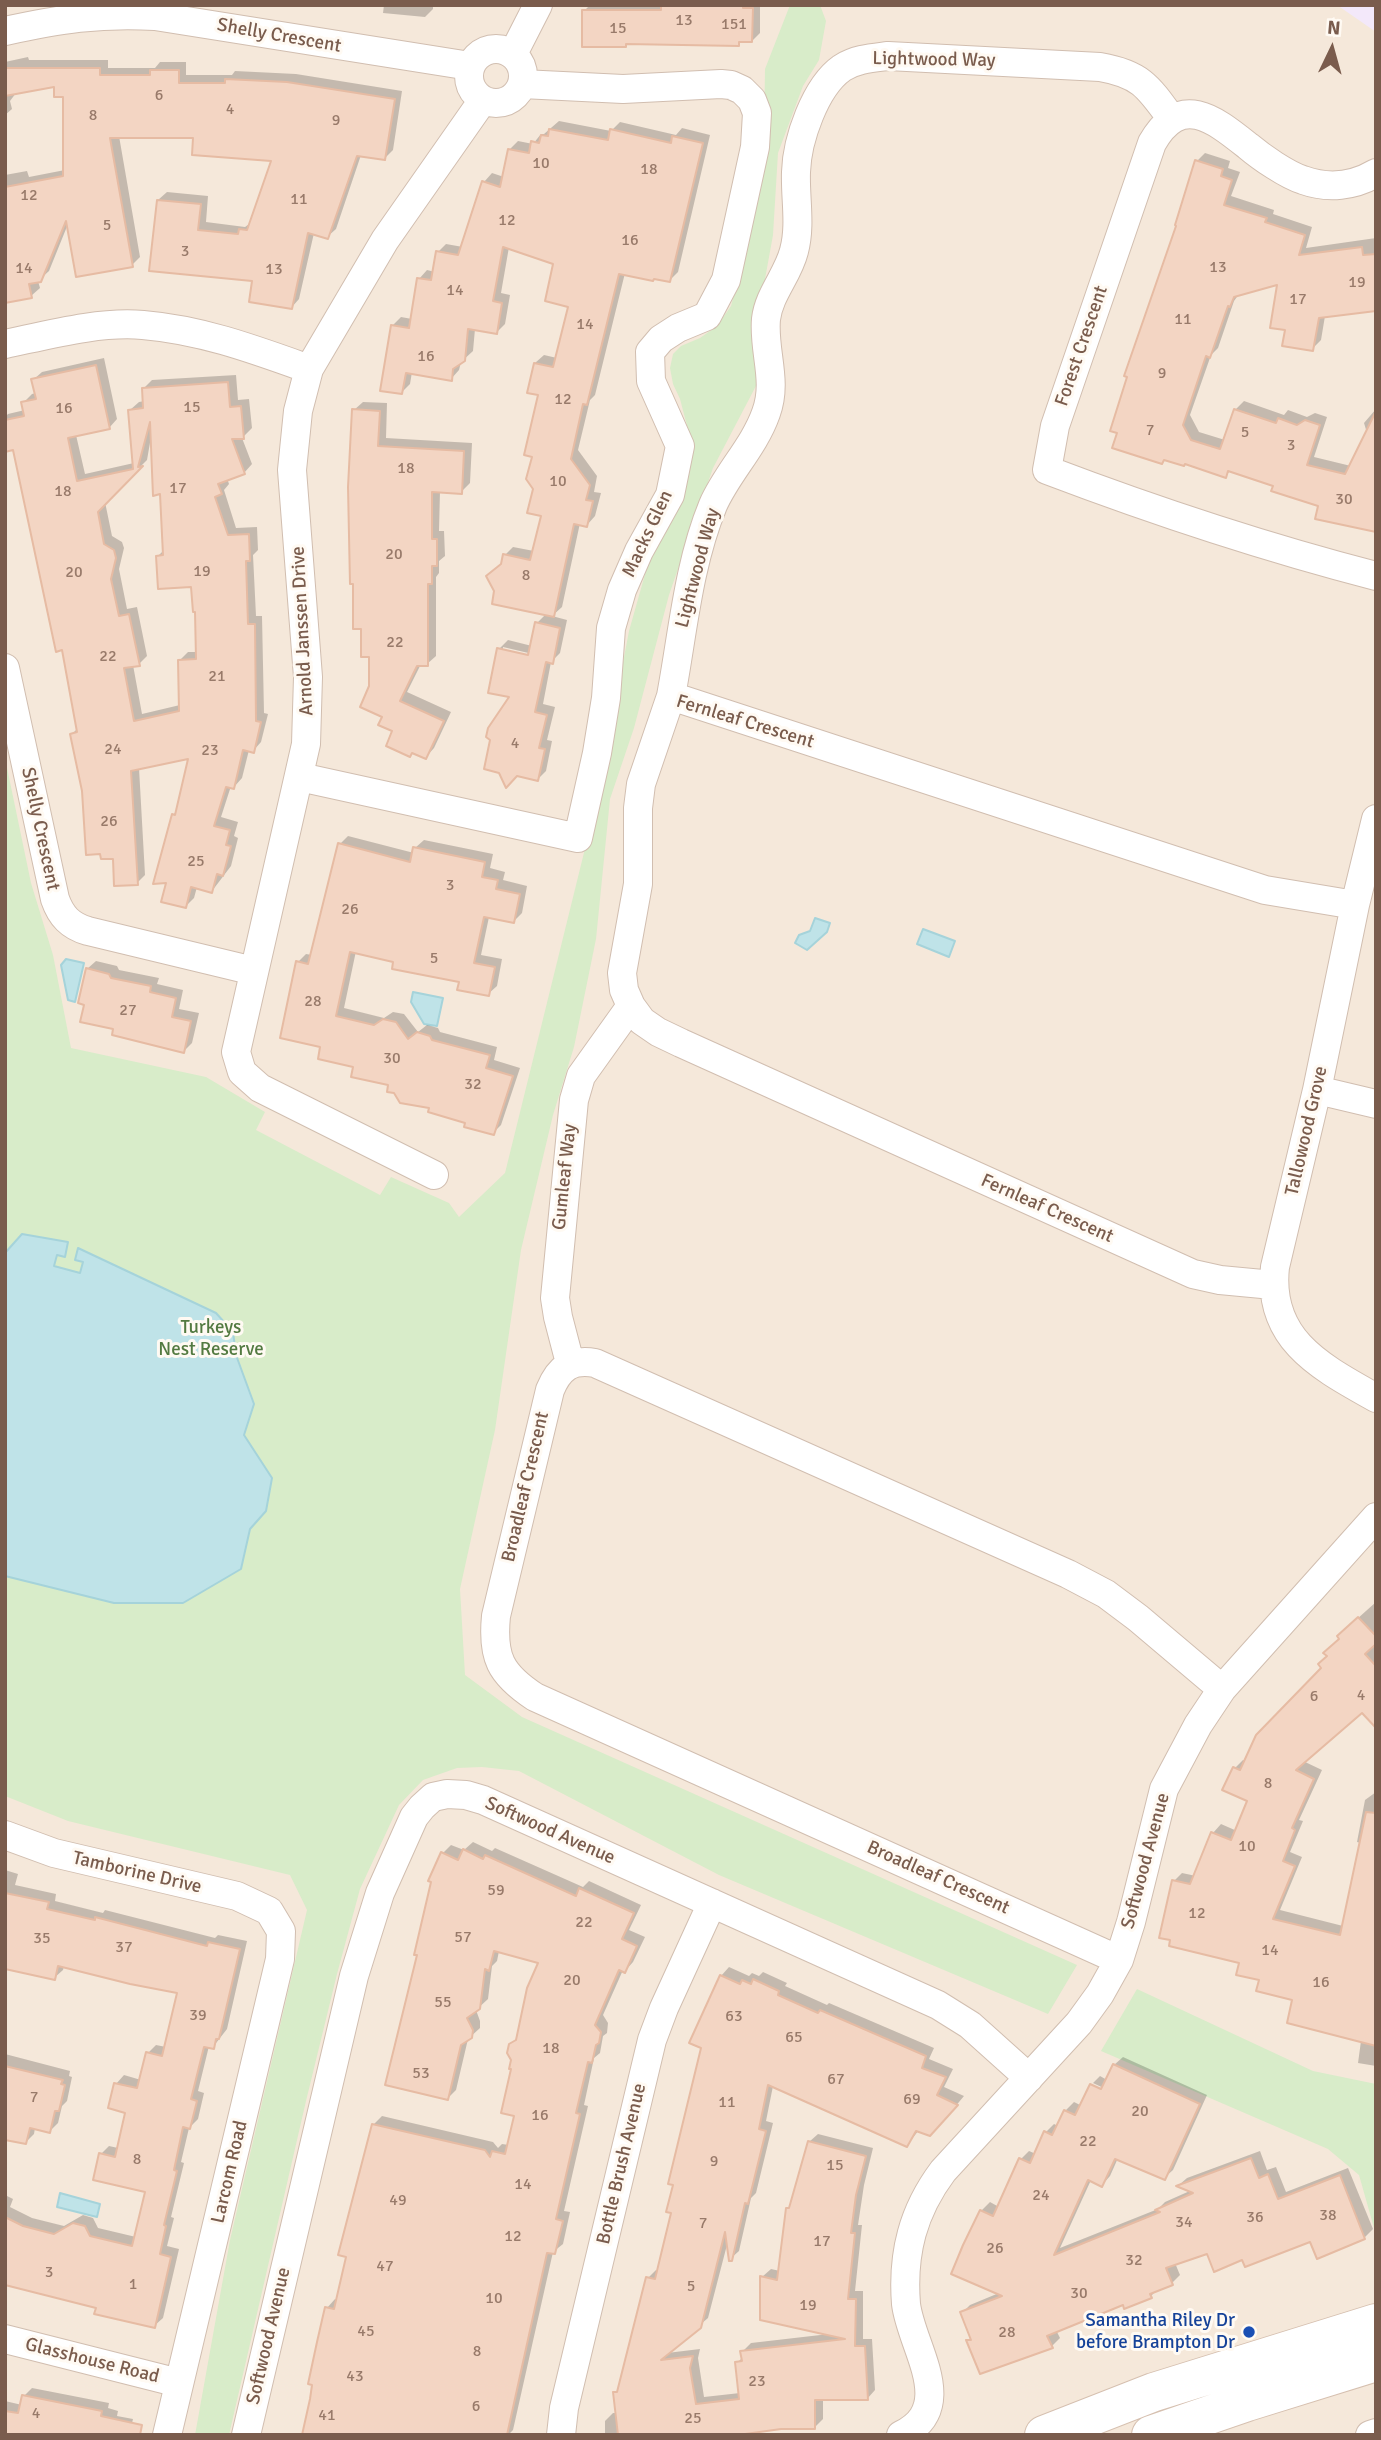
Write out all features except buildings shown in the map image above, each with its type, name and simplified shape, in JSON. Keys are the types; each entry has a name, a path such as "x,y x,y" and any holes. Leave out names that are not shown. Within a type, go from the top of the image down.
{"main road":[{"path":"1044,2435 1154,2392 1376,2323"},
{"path":"1151,2435 1376,2362"}],"street":[{"path":"513,54 538,5"},
{"name":"Shelly Crescent","path":"5,31 72,17 113,14 155,16 470,66"},
{"path":"488,49 504,50 513,54 523,69 522,84 510,100 492,103 483,100 472,90 468,74 470,66 480,53 488,49"},
{"name":"Lightwood Way","path":"671,696 688,596 710,516 724,484 766,413 772,378 766,320 770,302 794,251 798,228 796,179 799,149 813,108 833,78 841,69 862,59 888,56 1100,67 1122,71 1139,80 1171,118"},
{"name":"Macks Glen","path":"300,777 578,838 606,698 611,628 622,590 639,551 670,495 680,446 651,381 650,352 661,339 678,328 707,316 726,281 755,147 757,113 752,100 742,90 721,84 623,89 522,84"},
{"name":"Arnold Janssen Drive","path":"434,1175 271,1094 249,1080 242,1072 236,1052 306,744 308,688 292,470 298,411 309,369 385,240 483,100"},
{"path":"1171,118 1186,114 1203,116 1219,123 1250,148 1302,180 1343,186 1376,173"},
{"name":"Forest Crescent","path":"1171,118 1159,129 1152,143 1055,426 1047,470 1289,553 1376,576"},
{"path":"5,344 82,328 141,325 219,337 309,369"},
{"name":"Shelly Crescent","path":"5,668 55,899 66,919 76,927 88,931 254,971"},
{"name":"Fernleaf Crescent","path":"1273,1285 1220,1280 1163,1261 670,1038 642,1021 624,990 622,973 638,884 638,808 641,784 671,696 1265,890 1355,905"},
{"name":"Tallowood Grove","path":"1376,819 1273,1285 1275,1303 1294,1342 1314,1361 1376,1398"},
{"name":"Gumleaf Way","path":"570,1363 555,1298 574,1100 581,1076 631,1006"},
{"path":"1317,1090 1376,1104"},
{"path":"570,1363 581,1361 609,1368 1068,1574 1106,1594 1222,1689"},
{"name":"Broadleaf Crescent","path":"570,1363 554,1379 550,1390 496,1616 494,1635 497,1654 503,1669 516,1684 535,1697 1119,1960"},
{"name":"Softwood Avenue","path":"901,2435 919,2423 931,2395 929,2380 906,2306 906,2264 912,2231 926,2195 943,2171 1079,2023 1100,1994 1119,1960 1131,1922 1164,1788 1198,1725 1222,1689 1376,1517"},
{"name":"Softwood Avenue","path":"246,2435 354,1976 380,1893 414,1817 433,1797 447,1794 466,1795 483,1801 938,2005 970,2025 1030,2078"},
{"name":"Tamborine Drive","path":"5,1835 54,1853 237,1896 269,1910"},
{"name":"Bottle Brush Avenue","path":"561,2435 564,2408 652,2040 712,1903"},
{"name":"Larcom Road","path":"167,2435 281,1959 281,1931 269,1910"},
{"name":"Glasshouse Road","path":"5,2339 179,2383"},
{"path":"1370,2435 1376,2433"}],"shaded area":[{"path":"5,5 1376,5 1376,2435 5,2435"},
{"path":"1337,5 1376,5 1376,32"}],"green space":[{"name":"Turkeys Nest Reserve","path":"790,5 820,5 826,21 819,60 803,86 778,153 773,235 761,301 757,384 713,468 669,595 634,728 610,799 596,939 574,1047 553,1115 521,1250 495,1430 460,1589 465,1675 522,1717 1077,1965 1048,2014 719,1875 519,1771 482,1767 457,1768 423,1780 399,1805 360,1889 306,2101 229,2435 195,2435 230,2240 307,1910 290,1875 68,1821 5,1796 5,758 31,883 53,955 71,1048 206,1077 265,1112 256,1130 380,1195 391,1177 449,1203 459,1217 505,1173 596,804 629,631 651,553 691,441 680,399 673,384 670,368 673,354 681,346 700,338 717,326 731,306 742,264 764,136 765,69"},
{"path":"1137,1989 1313,2071 1376,2084 1376,2235 1359,2175 1328,2149 1101,2051"}],"water":[{"path":"815,918 830,923 827,932 807,950 795,943 799,935 810,931"},
{"path":"923,929 955,941 949,957 917,944"},
{"path":"66,959 84,963 75,1002 68,1000 61,965"},
{"path":"413,992 443,998 437,1026 424,1024 411,1002"},
{"path":"22,1234 68,1242 65,1257 57,1255 54,1266 80,1273 83,1262 75,1260 78,1248 216,1313 233,1332 236,1355 254,1404 244,1435 272,1478 266,1511 250,1529 241,1569 183,1603 114,1603 5,1576 5,1253"},
{"path":"60,2193 100,2204 97,2217 57,2207"}],"place":[{"name":"Samantha Riley Dr before Brampton Dr","path":"1249,2332"}]}
